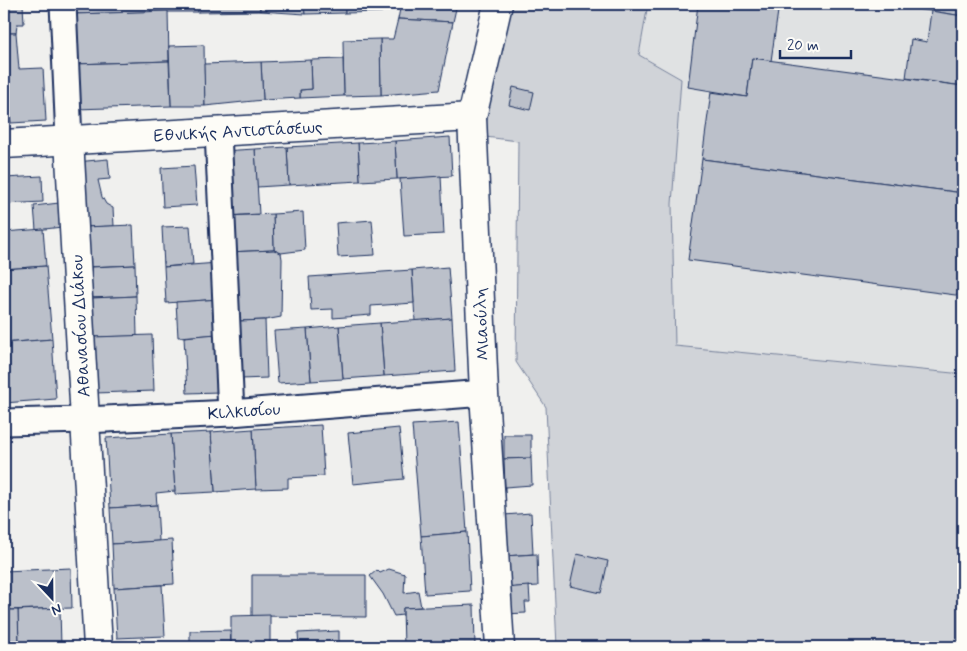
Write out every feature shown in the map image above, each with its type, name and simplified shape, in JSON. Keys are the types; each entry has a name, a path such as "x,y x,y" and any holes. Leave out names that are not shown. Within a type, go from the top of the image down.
{"street":[{"name":"Αθανασίου Διάκου","path":"63,4 98,647"},
{"name":"Μιαούλη","path":"498,4 472,117 484,393 500,647"},
{"name":"Εθνικής Αντιστάσεως","path":"4,144 472,117"},
{"path":"218,132 231,413"},
{"name":"Κιλκισίου","path":"4,422 231,413 484,393"}],"shaded area":[{"path":"510,4 648,4 639,55 681,79 672,204 675,346 963,374 963,647 557,647 546,407 516,362 518,141 477,136"},
{"path":"648,4 963,4 963,374 675,347 672,204 681,79 639,55"}],"building":[{"path":"4,4 23,4 24,24 17,24 16,33 4,33"},
{"path":"73,4 151,4 151,12 74,14"},
{"path":"151,4 198,4 198,12 151,12"},
{"path":"198,4 260,4 260,11 198,12"},
{"path":"260,4 304,4 305,14 260,11"},
{"path":"304,4 345,4 345,13 305,14"},
{"path":"345,4 381,4 382,12 345,13"},
{"path":"401,4 457,4 453,22 398,19"},
{"path":"698,4 779,4 771,61 752,58 747,97 688,87"},
{"path":"873,4 963,4 963,16 931,11"},
{"path":"168,11 169,61 75,64 74,14"},
{"path":"931,11 963,16 963,86 906,78 911,39 927,42"},
{"path":"398,19 453,22 439,90 381,95 380,39 393,39"},
{"path":"4,33 16,33 19,69 43,68 46,121 11,123 9,105 4,106"},
{"path":"380,39 381,95 344,96 343,40"},
{"path":"204,45 205,106 171,106 169,46"},
{"path":"752,58 963,86 963,193 702,159 711,92 747,97"},
{"path":"343,59 344,96 300,98 300,90 312,89 311,60"},
{"path":"311,60 312,89 300,90 300,98 263,100 261,62"},
{"path":"169,61 171,106 76,109 75,64"},
{"path":"261,62 263,100 205,106 204,64"},
{"path":"513,87 534,92 530,110 509,105"},
{"path":"450,137 452,176 397,179 395,141"},
{"path":"395,141 397,179 360,181 358,143"},
{"path":"358,143 360,181 289,185 287,147"},
{"path":"287,147 289,185 257,187 255,149"},
{"path":"255,149 259,214 226,216 222,151"},
{"path":"108,159 110,179 98,180 102,197 106,204 113,208 114,226 84,227 76,162"},
{"path":"702,159 963,193 963,296 688,260"},
{"path":"194,166 197,205 163,207 161,168"},
{"path":"42,176 43,202 4,204 4,178"},
{"path":"441,176 444,234 404,236 400,179"},
{"path":"59,203 62,227 36,230 34,206"},
{"path":"303,212 305,250 281,253 274,250 273,214"},
{"path":"273,214 274,250 228,252 226,216"},
{"path":"372,220 375,255 338,257 336,223"},
{"path":"133,225 135,265 85,267 84,227"},
{"path":"190,226 193,264 164,267 162,227"},
{"path":"43,229 46,266 4,269 4,232"},
{"path":"274,250 281,253 282,259 281,317 240,321 235,318 228,252"},
{"path":"218,263 220,299 166,303 164,267"},
{"path":"135,265 136,296 92,298 91,267"},
{"path":"46,266 52,339 4,343 4,269"},
{"path":"448,267 452,318 415,321 412,270"},
{"path":"412,270 414,303 371,306 371,315 333,318 333,309 311,310 309,277"},
{"path":"136,296 137,336 93,337 92,298"},
{"path":"220,299 223,334 178,337 176,302"},
{"path":"452,318 455,371 384,376 380,323"},
{"path":"265,320 267,378 241,379 240,321"},
{"path":"380,323 384,376 343,379 339,326"},
{"path":"339,326 343,379 311,381 307,329"},
{"path":"307,329 311,381 278,383 274,331"},
{"path":"216,334 219,392 187,393 184,337"},
{"path":"152,335 154,391 95,393 93,337"},
{"path":"52,339 56,399 4,403 4,343"},
{"path":"459,422 467,532 421,536 412,425"},
{"path":"321,425 324,476 288,478 288,488 256,489 253,429"},
{"path":"399,428 404,479 353,484 348,433"},
{"path":"253,429 256,489 215,492 211,432"},
{"path":"211,432 215,492 175,494 171,434"},
{"path":"171,434 175,491 156,493 157,505 110,508 106,438"},
{"path":"504,435 531,435 531,458 504,459"},
{"path":"531,458 532,485 505,487 504,459"},
{"path":"157,505 159,541 112,544 110,508"},
{"path":"531,513 533,554 506,556 504,515"},
{"path":"467,532 470,591 425,594 421,536"},
{"path":"172,540 174,584 114,588 112,544"},
{"path":"537,554 538,586 504,588 503,556"},
{"path":"577,554 608,561 601,593 570,586"},
{"path":"71,568 72,608 4,610 4,571"},
{"path":"389,569 405,574 404,593 418,591 421,607 403,608 403,615 394,616 383,594 370,576 377,570 380,573"},
{"path":"252,575 366,575 366,617 252,616"},
{"path":"162,585 165,636 117,638 114,588"},
{"path":"529,586 530,602 525,602 526,613 505,614 504,588"},
{"path":"474,605 475,646 404,647 403,608"},
{"path":"60,608 61,647 19,647 18,610"},
{"path":"4,610 18,610 19,647 4,647"},
{"path":"270,615 270,647 231,647 231,616"},
{"path":"230,630 231,647 190,647 190,631"},
{"path":"339,631 339,647 299,647 298,633"}]}
